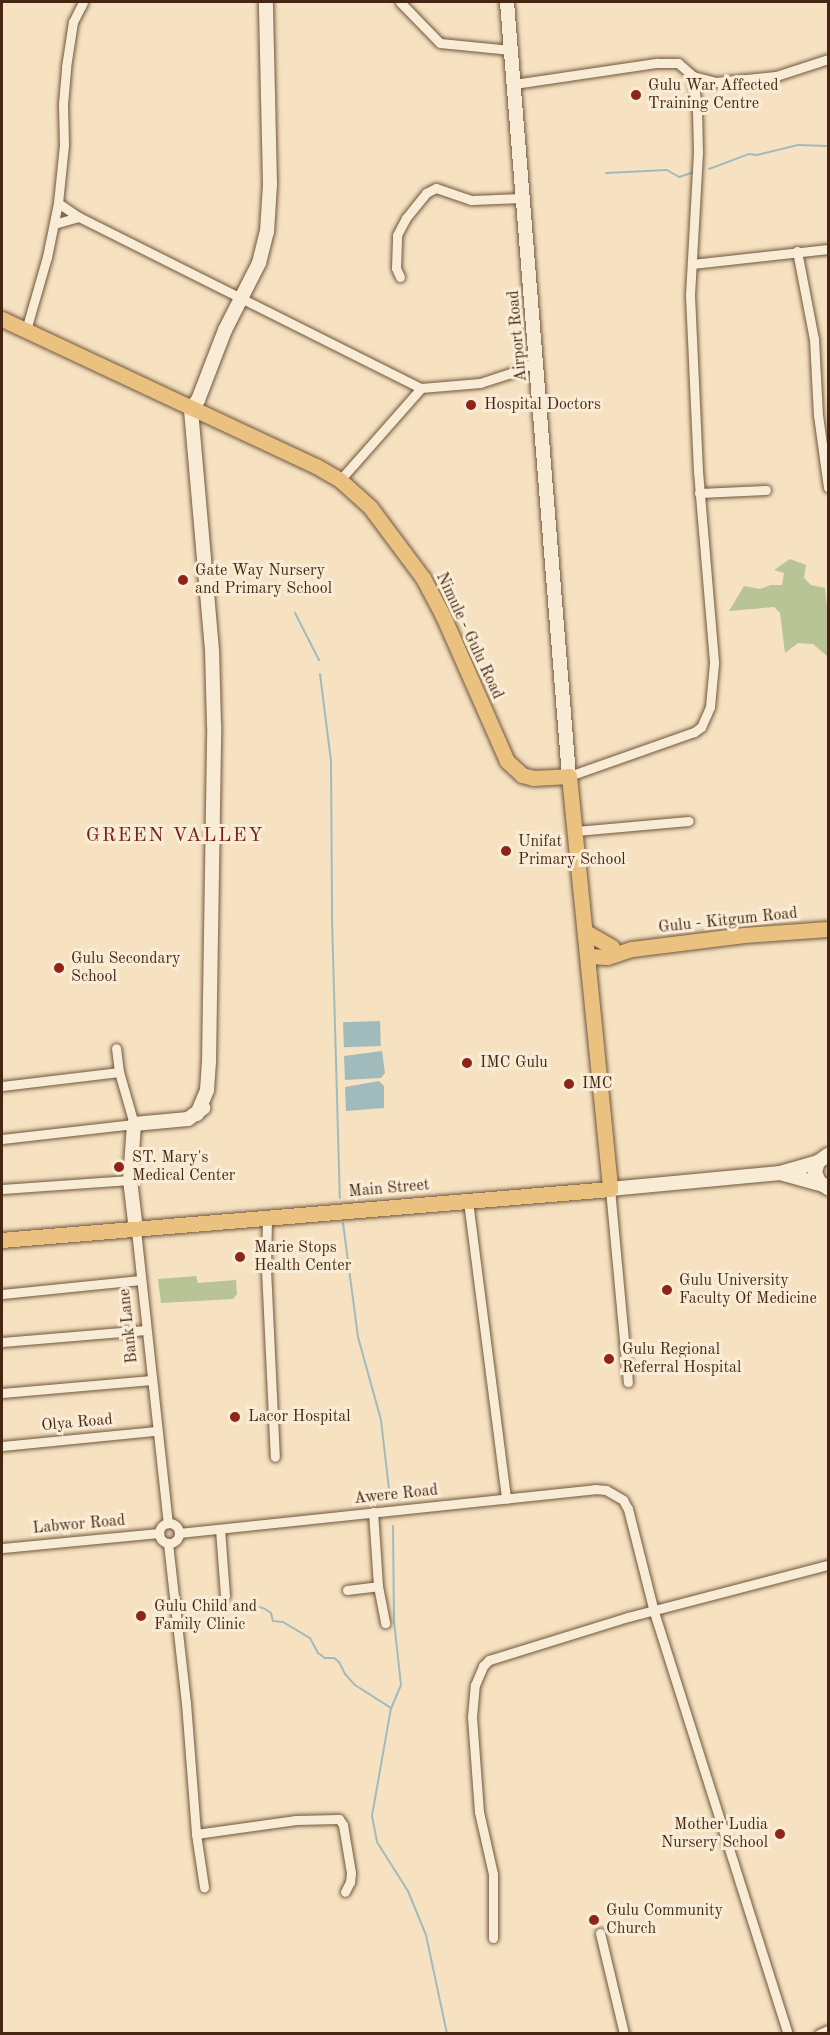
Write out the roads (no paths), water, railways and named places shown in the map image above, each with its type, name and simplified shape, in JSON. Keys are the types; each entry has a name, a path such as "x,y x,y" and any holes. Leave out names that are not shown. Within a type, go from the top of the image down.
{"main road":[{"name":"Nimule - Gulu Road","path":"2,319 196,407 340,480 370,507 423,578 443,616 507,761 522,775 533,778 569,776"},
{"path":"569,776 610,1189"},
{"name":"Gulu - Kitgum Road","path":"588,953 744,935 828,929"},
{"path":"586,932 609,952 590,973"},
{"name":"Main Street","path":"2,1240 610,1189"}],"street":[{"path":"26,330 58,203 64,145 63,105 66,67 73,22 83,2"},
{"path":"2,1138 180,1120 198,1114 207,1090 218,778 196,407 240,298 262,252 270,204 264,2"},
{"path":"400,2 440,43 511,50"},
{"name":"Airport Road","path":"507,2 569,776"},
{"path":"514,84 667,62 678,63 693,76 716,82 776,76 828,59"},
{"path":"569,776 694,732 701,727 710,707 714,663 699,494 690,319 698,152 693,76"},
{"path":"400,277 396,268 397,235 406,218 426,193 436,188 471,200 523,198"},
{"path":"58,203 79,217 421,388 480,383 500,378 537,361"},
{"path":"54,224 79,217"},
{"path":"692,264 828,249"},
{"path":"797,251 814,339 818,415 828,487"},
{"path":"340,480 421,388"},
{"path":"699,494 766,490"},
{"path":"576,831 689,821"},
{"path":"116,1048 119,1072 134,1124"},
{"path":"2,1086 119,1072"},
{"name":"Bank Lane","path":"134,1124 130,1180 168,1523"},
{"path":"780,1173 825,1156"},
{"path":"825,1156 815,1172 826,1187"},
{"path":"780,1173 826,1187"},
{"name":"Main Street","path":"610,1189 780,1173"},
{"path":"2,1188 130,1180"},
{"path":"610,1189 628,1382"},
{"path":"468,1201 506,1499"},
{"path":"267,1217 275,1456"},
{"path":"2,1294 141,1280"},
{"path":"2,1342 146,1330"},
{"path":"2,1393 151,1380"},
{"name":"Olya Road","path":"2,1446 156,1431"},
{"name":"Awere Road","path":"179,1533 595,1489 615,1494 628,1509 654,1612"},
{"path":"373,1512 378,1586 385,1623"},
{"path":"168,1523 175,1524 179,1533 177,1539 168,1543 162,1540 159,1533 161,1527 168,1523"},
{"path":"220,1529 225,1596"},
{"name":"Labwor Road","path":"2,1548 159,1533"},
{"path":"168,1543 186,1703 196,1834 204,1887"},
{"path":"493,1938 493,1874 481,1830 472,1717 479,1673 489,1660 828,1565"},
{"path":"347,1590 378,1586"},
{"path":"654,1612 788,2034"},
{"path":"196,1834 296,1820 339,1819 343,1825 351,1873 345,1892"},
{"path":"600,1933 624,2034"},
{"path":"819,2034 828,2030"}],"water":[{"path":"380,1021 381,1046 344,1047 343,1022"},
{"path":"382,1051 385,1073 381,1078 345,1080 344,1056"},
{"path":"379,1081 384,1086 384,1108 346,1111 345,1087"}],"waterway":[{"path":"709,169 749,154 757,155 798,145 828,146"},
{"path":"606,173 667,170 679,177 694,172"},
{"path":"295,613 319,660"},
{"path":"320,674 331,761 332,918 340,1198"},
{"path":"343,1223 358,1337 381,1420 390,1498"},
{"path":"393,1526 394,1621 401,1685 391,1708 372,1816 377,1842 408,1891 426,1935 447,2034"},
{"path":"247,1603 265,1609 271,1613 273,1621 283,1622 310,1638 318,1653 325,1658 334,1658 339,1662 345,1674 355,1685 391,1708"}],"place":[{"name":"Gulu War Affected Training Centre","path":"636,95"},
{"name":"Hospital Doctors","path":"471,405"},
{"name":"Gate Way Nursery and Primary School","path":"183,580"},
{"name":"Unifat Primary School","path":"506,851"},
{"name":"Gulu Secondary School","path":"59,968"},
{"name":"IMC Gulu","path":"467,1063"},
{"name":"IMC","path":"569,1084"},
{"name":"ST. Mary's Medical Center","path":"119,1167"},
{"name":"Marie Stops Health Center","path":"240,1257"},
{"name":"Gulu University Faculty Of Medicine","path":"667,1290"},
{"name":"Gulu Regional Referral Hospital","path":"609,1359"},
{"name":"Lacor Hospital","path":"235,1417"},
{"name":"Gulu Child and Family Clinic","path":"141,1616"},
{"name":"Mother Ludia Nursery School","path":"780,1834"},
{"name":"Gulu Community Church","path":"594,1920"}],"district":[{"name":"GREEN VALLEY","path":"175,836"}]}
